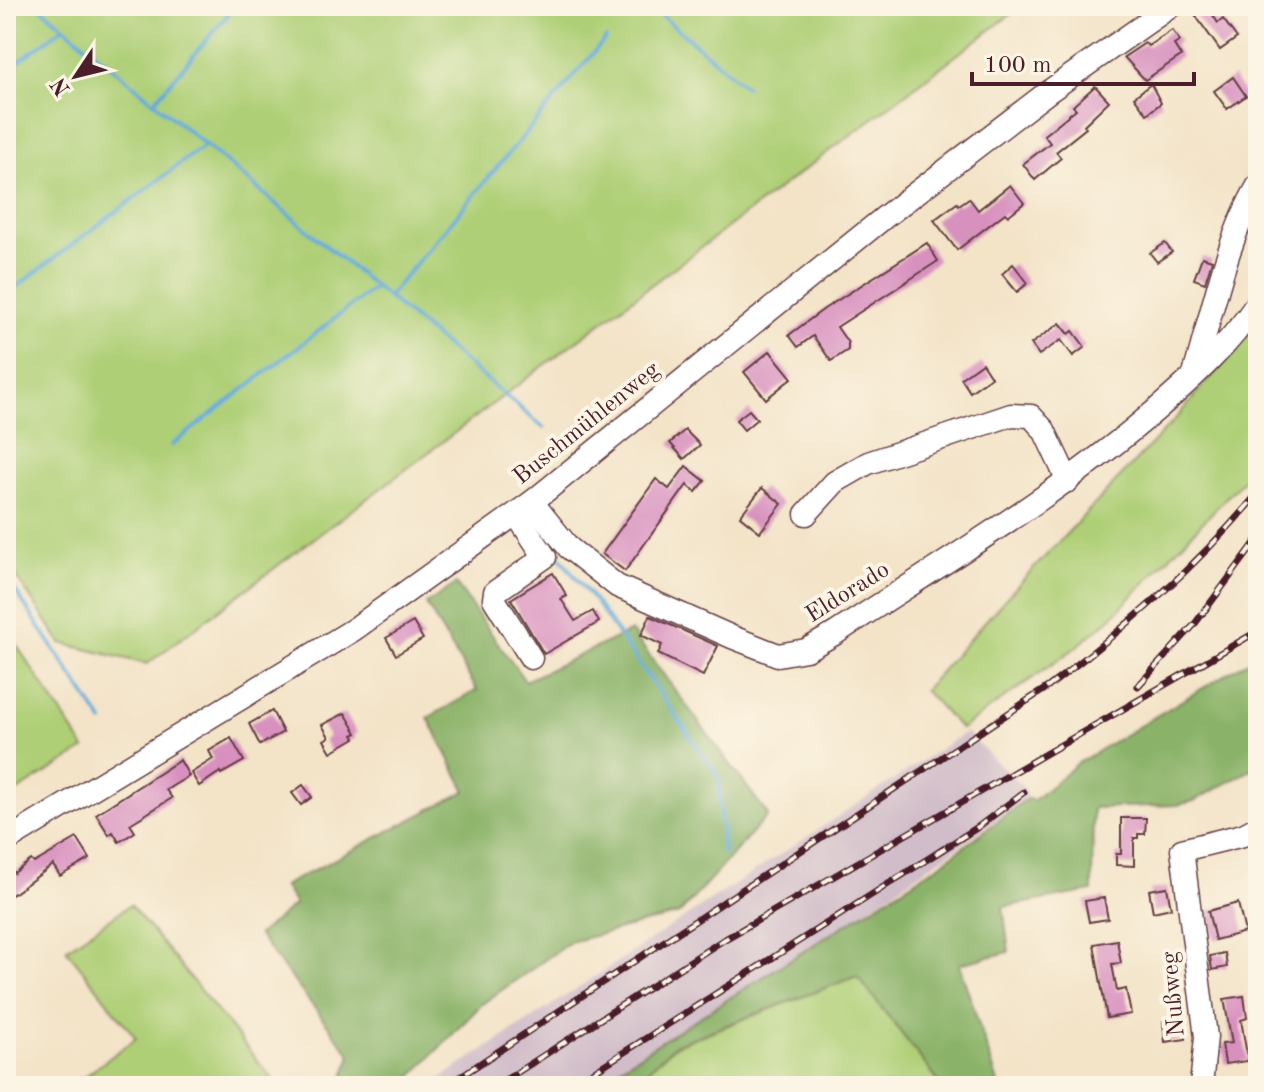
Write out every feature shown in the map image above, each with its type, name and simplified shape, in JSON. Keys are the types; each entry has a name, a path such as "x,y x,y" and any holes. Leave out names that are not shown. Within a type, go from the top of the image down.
{"street":[{"name":"Buschmühlenweg","path":"6,841 353,630 524,508 886,216 1048,92 1171,6"},
{"path":"1194,376 1220,284 1248,203 1258,186"},
{"name":"Eldorado","path":"524,508 617,586 778,655 806,650 1068,481 1125,437 1194,376 1242,326 1256,305"},
{"path":"806,514 835,482 868,463 1011,415 1031,416 1044,430 1068,481"},
{"path":"524,508 545,557 495,592 494,599 531,658"},
{"name":"Nußweg","path":"1201,1086 1206,1037 1182,850 1243,835 1258,827"}],"shaded area":[{"path":"966,732 1025,789 1027,799 811,948 591,1086 429,1086"}],"green space":[{"path":"6,6 1022,6 147,664 61,643 6,561"},
{"path":"1258,321 1258,460 1245,478 1112,617 1075,648 961,729 924,690 1006,598 1178,416"},
{"path":"456,584 525,681 631,631 768,815 679,914 570,942 482,1004 402,1086 341,1086 351,1055 258,935 295,904 283,886 466,791 428,718 477,690 426,604"},
{"path":"6,629 85,749 6,798"},
{"path":"1258,655 1258,715 1252,718 1258,730 1258,766 1194,801 1177,805 1093,808 1092,891 1003,907 1009,952 959,964 999,1086 942,1086 857,976 676,1044 630,1086 591,1086 938,866 1027,799 1034,800 1078,763"},
{"path":"130,905 278,1086 72,1086 136,1038 66,949"},
{"path":"857,976 942,1086 630,1086 676,1045"}],"building":[{"path":"1207,6 1218,23 1223,19 1237,38 1220,50 1193,12"},
{"path":"1172,30 1180,41 1174,45 1181,56 1145,80 1124,57"},
{"path":"1233,77 1246,96 1227,109 1214,91"},
{"path":"1151,84 1161,103 1147,114 1134,97"},
{"path":"1095,86 1109,101 1084,125 1086,128 1056,152 1061,158 1035,180 1023,164 1050,143 1044,135 1076,109 1073,106"},
{"path":"1010,185 1024,203 1008,216 1005,213 957,250 934,220 969,198 978,210"},
{"path":"927,243 938,261 837,327 848,343 848,350 831,361 813,336 798,347 789,335 824,309"},
{"path":"1165,243 1172,252 1157,262 1150,253"},
{"path":"1202,257 1212,260 1205,283 1194,279"},
{"path":"1013,264 1028,283 1017,292 1002,274"},
{"path":"1060,323 1069,334 1073,331 1085,347 1073,356 1061,340 1039,355 1031,344"},
{"path":"770,351 792,378 766,399 744,372"},
{"path":"982,363 991,377 970,392 961,378"},
{"path":"749,410 757,419 744,430 736,420"},
{"path":"685,430 700,445 684,459 670,443"},
{"path":"686,466 705,481 696,492 687,485 625,571 602,554 656,479 669,489"},
{"path":"762,488 782,504 760,532 740,516"},
{"path":"553,573 567,596 561,599 575,621 593,611 599,622 544,654 511,599"},
{"path":"650,616 718,646 703,676 658,654 662,645 641,635"},
{"path":"413,622 423,639 396,655 386,638"},
{"path":"272,711 283,732 260,745 249,724"},
{"path":"345,713 357,733 353,735 355,738 331,752 324,740 329,737 322,725"},
{"path":"231,738 244,761 199,786 191,773 213,759 209,751"},
{"path":"180,760 189,776 166,790 172,798 130,824 135,832 119,842 113,832 109,835 96,814"},
{"path":"303,785 312,797 301,805 292,793"},
{"path":"1121,818 1146,818 1145,834 1134,838 1134,866 1116,865 1116,854 1121,854"},
{"path":"77,838 90,859 60,876 53,865 6,899 6,860 14,873 31,860 34,863"},
{"path":"1167,887 1171,908 1153,912 1149,890"},
{"path":"1104,898 1108,919 1089,922 1085,901"},
{"path":"1238,903 1245,932 1215,940 1208,911"},
{"path":"1117,940 1121,963 1112,964 1117,991 1126,989 1131,1014 1107,1018 1094,944"},
{"path":"1225,953 1227,967 1212,970 1210,956"},
{"path":"1244,996 1247,1018 1241,1020 1248,1061 1225,1064 1222,1044 1232,1043 1224,999"},
{"path":"1184,1019 1186,1039 1165,1042 1163,1021"}],"waterway":[{"path":"39,6 544,428"},
{"path":"154,102 235,6"},
{"path":"650,6 746,87"},
{"path":"6,71 64,27"},
{"path":"388,297 606,38"},
{"path":"12,290 205,145"},
{"path":"172,445 375,287"},
{"path":"546,540 597,604 718,776 723,853"},
{"path":"6,577 103,722"}],"railway":[{"path":"446,1086 1048,687 1159,596 1210,547 1258,493"},
{"path":"1138,686 1194,625 1258,539"},
{"path":"496,1086 720,942 1258,631"},
{"path":"571,1086 978,827 1024,792"}]}
